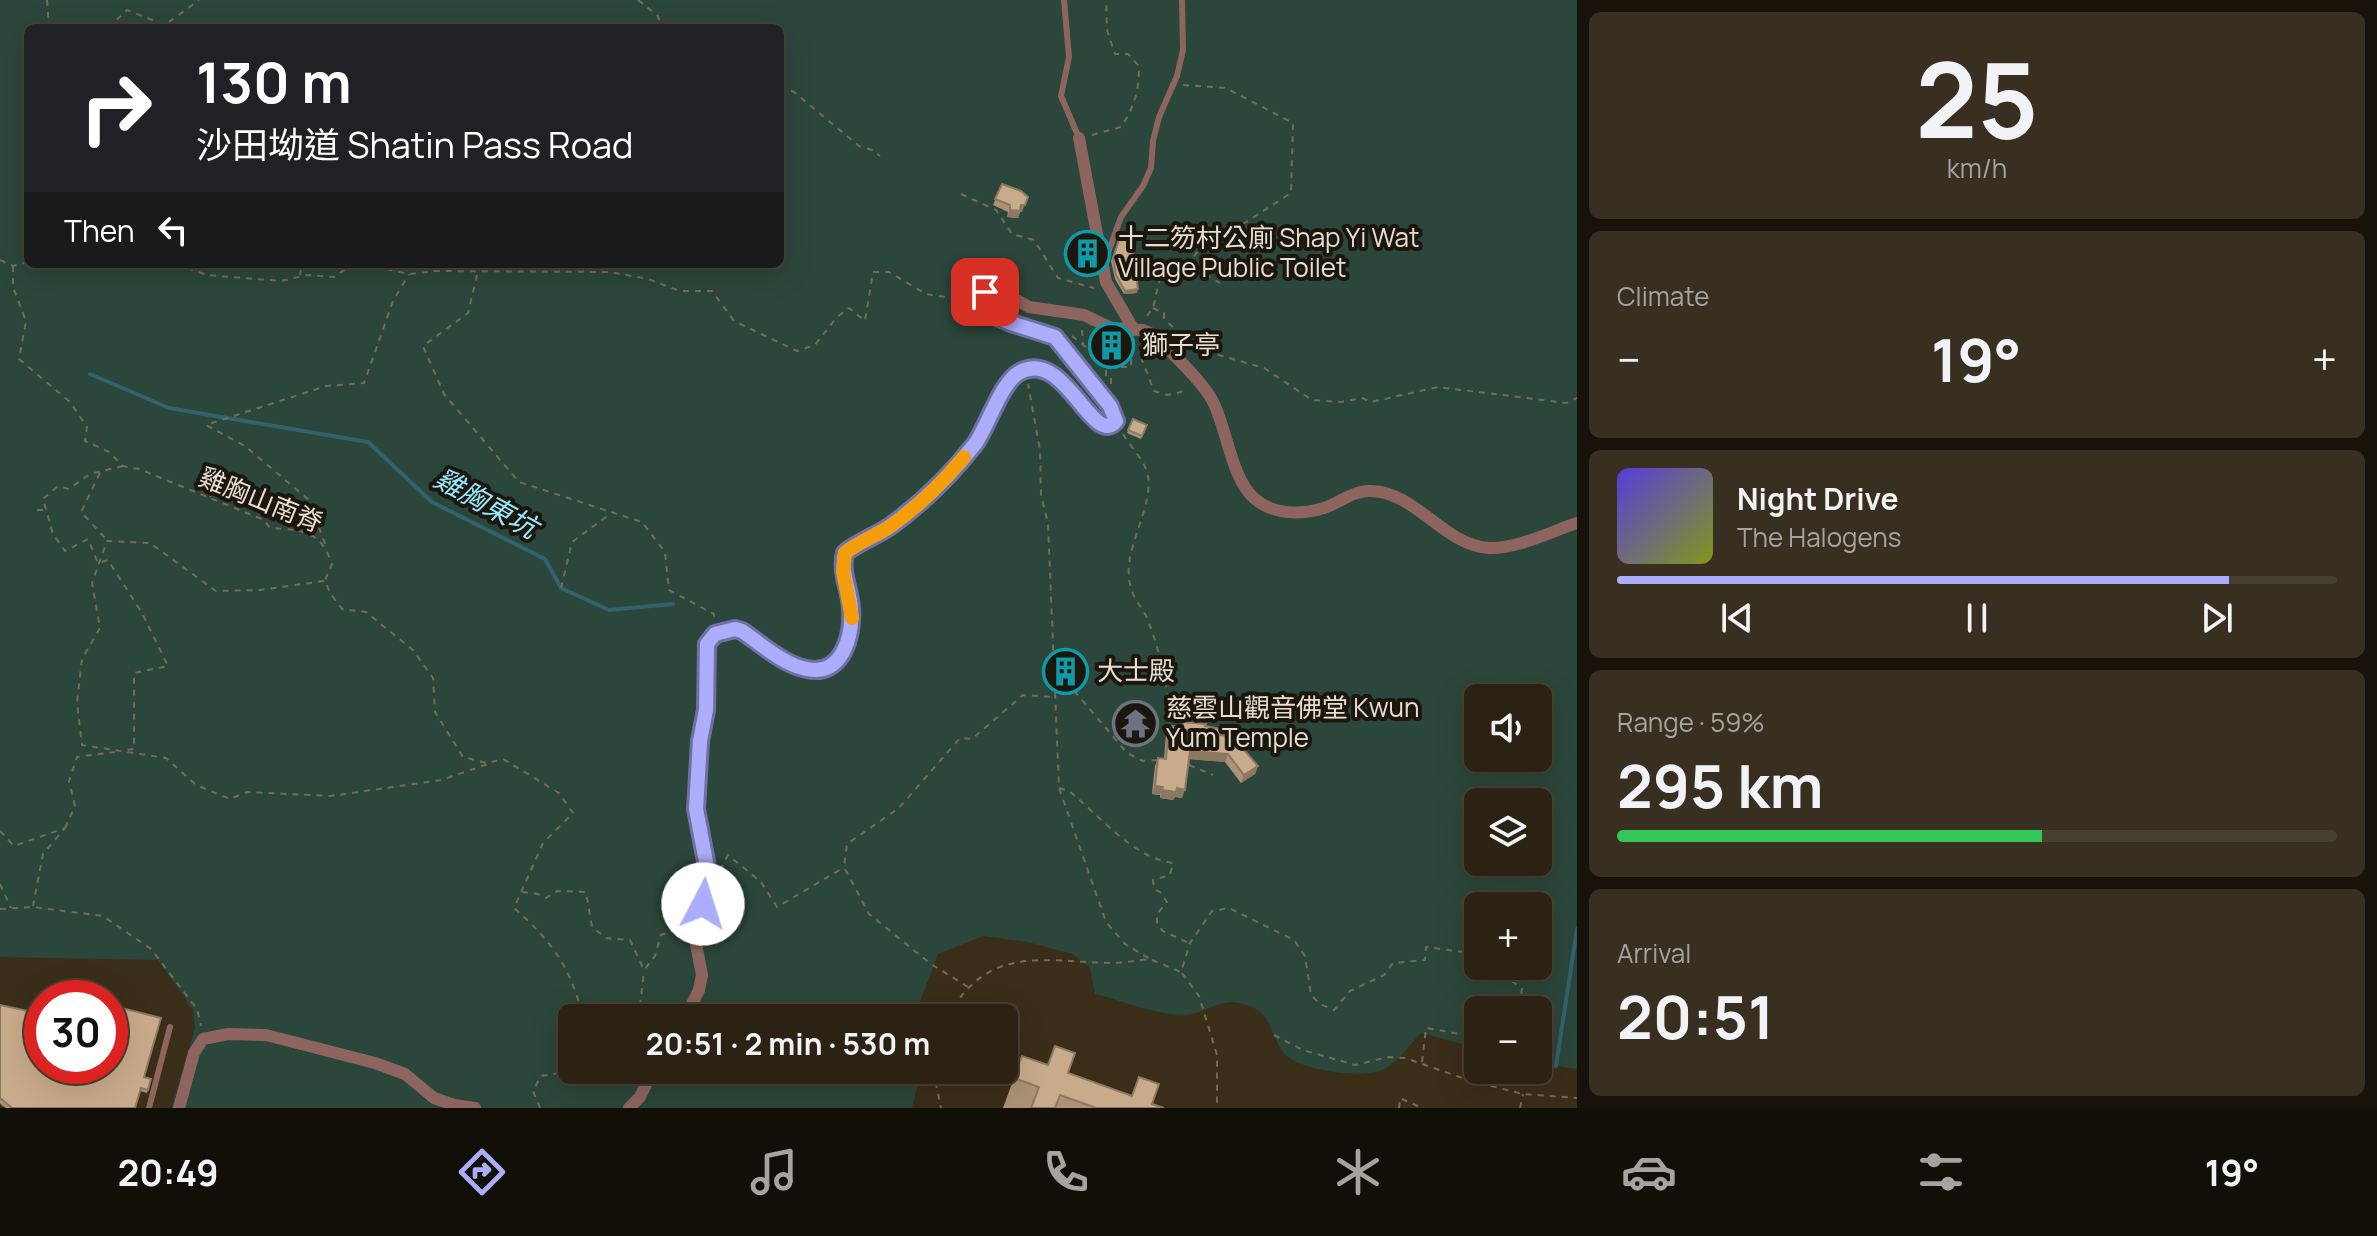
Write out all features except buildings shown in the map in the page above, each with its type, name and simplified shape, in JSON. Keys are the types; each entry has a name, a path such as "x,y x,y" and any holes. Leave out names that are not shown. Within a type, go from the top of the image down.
{"street":[{"path":"1079,138 1103,264 1111,293 1129,316 1133,336"},
{"path":"692,1004 702,975 696,944 707,867 696,809 700,741 706,710 707,644 715,634 735,629 807,669 828,667 843,656 852,629 851,606 843,572 845,553 894,524 943,482 977,441 1013,377 1025,370 1040,370 1057,378 1076,395 1100,425 1112,426 1116,421 1110,406 1055,337 986,312 981,305 982,295 994,288 1029,307 1084,315 1133,336"},
{"path":"1133,336 1143,330 1154,335 1211,398 1235,465 1251,496 1264,506 1281,512 1302,512 1324,508 1360,492 1376,491 1404,502 1463,540 1488,548 1510,545 1577,523"},
{"path":"179,1108 194,1053 203,1039 228,1034 266,1035 375,1063 405,1074 434,1098 475,1108"},
{"path":"629,1108 640,1097 646,1084"}],"lane":[{"path":"1064,0 1069,57 1061,96 1079,138"},
{"path":"1103,264 1121,217 1143,186 1151,168 1159,117 1174,84 1183,50 1182,0"},
{"path":"149,1108 170,1027"}],"path":[{"path":"47,0 49,24"},
{"path":"166,24 199,0"},
{"path":"638,0 658,16 660,24"},
{"path":"1079,138 1121,127 1139,92 1139,66 1128,54 1115,54 1107,30 1106,0"},
{"path":"112,24 127,10 162,24"},
{"path":"1174,84 1226,88 1293,123 1291,193 1243,224 1204,243 1188,264"},
{"path":"784,88 794,92 859,146 880,156"},
{"path":"961,194 996,210 1012,234 1034,240 1058,278 1111,293"},
{"path":"0,260 13,266 24,263"},
{"path":"1220,283 1188,264 1163,265 1153,308 1164,313 1164,319 1198,349 1264,368 1312,400 1341,402 1362,398 1371,402 1438,387 1566,403 1577,398"},
{"path":"13,266 13,287 26,321 19,359 13,363"},
{"path":"187,268 207,275 255,281 281,281 307,275 334,277 347,268"},
{"path":"300,277 301,268"},
{"path":"381,268 409,274 610,272 648,279 680,291 712,291 734,321 797,351 815,345 836,318 849,308 865,321 873,272 889,272 926,294 957,297 981,305"},
{"path":"419,268 423,273"},
{"path":"478,273 468,313 423,346 444,394 519,482 642,522 665,552 669,590 714,614 715,634"},
{"path":"326,545 309,500 245,446 206,425 326,386 364,383 393,301 409,274"},
{"path":"1065,329 1101,359 1130,352"},
{"path":"1110,406 1111,378 1106,377 1106,367 1131,367 1133,336"},
{"path":"1144,343 1142,360 1154,391 1167,395 1181,392 1185,385"},
{"name":"雞胸山南脊","path":"19,359 70,402 87,427 85,441 109,452 123,466 139,469 264,520 270,528 302,530 326,545 332,564 325,580"},
{"path":"1025,370 1040,450 1041,494 1048,524 1059,788 1106,922 1125,944 1181,972 1199,996 1217,1055 1217,1108"},
{"path":"1131,449 1148,476 1146,500 1133,547 1131,590 1146,616 1166,674 1170,727 1181,728"},
{"path":"98,563 88,539 65,551 53,534 43,499 58,486 69,489 90,474 123,466"},
{"path":"100,472 81,512 107,541 150,543 216,591 260,590 325,580 342,609 366,612 413,650 433,678 435,712 463,757 487,763 503,759 559,793 573,813 543,843 514,908 543,934 576,988 580,1004"},
{"path":"210,498 223,473"},
{"path":"37,510 46,509"},
{"path":"561,588 572,542 612,513"},
{"path":"107,541 92,583 100,628 82,659 77,703 82,745 166,758 196,785 230,799 247,792 331,796 441,780 503,759"},
{"path":"33,907 43,854 65,828 75,806 69,781 77,757 134,749 134,673 168,666 142,613 108,560 98,563"},
{"path":"1054,680 1065,680 1127,753 1143,761 1167,758"},
{"path":"969,988 931,964 869,914 844,867 847,844 899,808 960,738 972,739 1023,695 1055,697"},
{"path":"1185,763 1213,775"},
{"path":"1059,788 1069,791 1135,847 1155,859 1173,863 1170,875 1153,880 1154,889 1167,902 1157,914 1157,924 1163,931 1190,943"},
{"path":"0,831 14,846 65,828"},
{"path":"715,881 728,855 761,882 777,907 844,867"},
{"path":"0,884 11,908"},
{"path":"521,892 546,898 557,891 586,892 592,927 606,938 630,940 644,970 640,1004"},
{"path":"0,909 33,907 103,916 151,949 197,1009 203,1039"},
{"path":"1181,972 1190,943 1212,911 1229,908 1294,940 1305,956 1311,995 1320,1004 1334,1010 1350,991 1384,975 1393,963 1425,960 1426,947 1464,952"},
{"path":"644,970 655,956 661,935 699,920"},
{"path":"957,1004 969,988 1003,964 1030,959 1113,963 1150,959"},
{"path":"1511,980 1522,989 1521,996"},
{"path":"1422,1063 1426,1028 1464,1035"},
{"path":"1274,1035 1303,1050 1355,1065 1389,1057 1405,1058 1471,1081 1523,1094 1577,1098"},
{"path":"540,1108 533,1091 541,1076 558,1073"},
{"path":"936,1084 941,1108"},
{"path":"1520,1108 1523,1094"},
{"path":"1399,1108 1400,1098 1422,1108"},
{"path":"0,1103 6,1108"}],"green space":[{"path":"0,0 1577,0 1577,1069 1552,1065 1552,996 1464,996 1464,1044 1421,1033 1386,1068 1365,1073 1335,1072 1305,1065 1286,1055 1265,1017 1251,1006 1232,1002 1185,1015 1151,1010 1095,994 1090,968 1073,954 1027,942 983,936 938,954 919,1004 558,1004 558,1084 917,1084 912,1108 171,1108 195,1028 193,1010 158,960 0,957"}],"waterway":[{"name":"雞胸東坑","path":"90,374 169,408 368,442 432,502 545,559 561,588 609,610 673,604"},
{"path":"1556,1066 1577,929"}],"slow traffic":[{"path":"852,618 843,572 845,553 894,524 943,482 964,457"}],"place":[{"name":"十二笏村公廁 Shap Yi Wat Village Public Toilet","path":"1087,253"},
{"name":"獅子亭","path":"1111,345"},
{"name":"大士殿","path":"1066,671"},
{"name":"慈雲山觀音佛堂 Kwun Yum Temple","path":"1135,723"}],"route":[{"path":"703,904 707,867 696,809 700,741 706,710 707,644 715,634 735,629 742,631 786,660 807,669 828,667 843,656 852,629 851,606 843,572 845,553 894,524 943,482 977,441 1006,388 1020,372 1033,369 1050,373 1076,395 1096,423 1105,427 1112,426 1116,421 1110,406 1055,337 986,312 981,305 985,292"}]}
